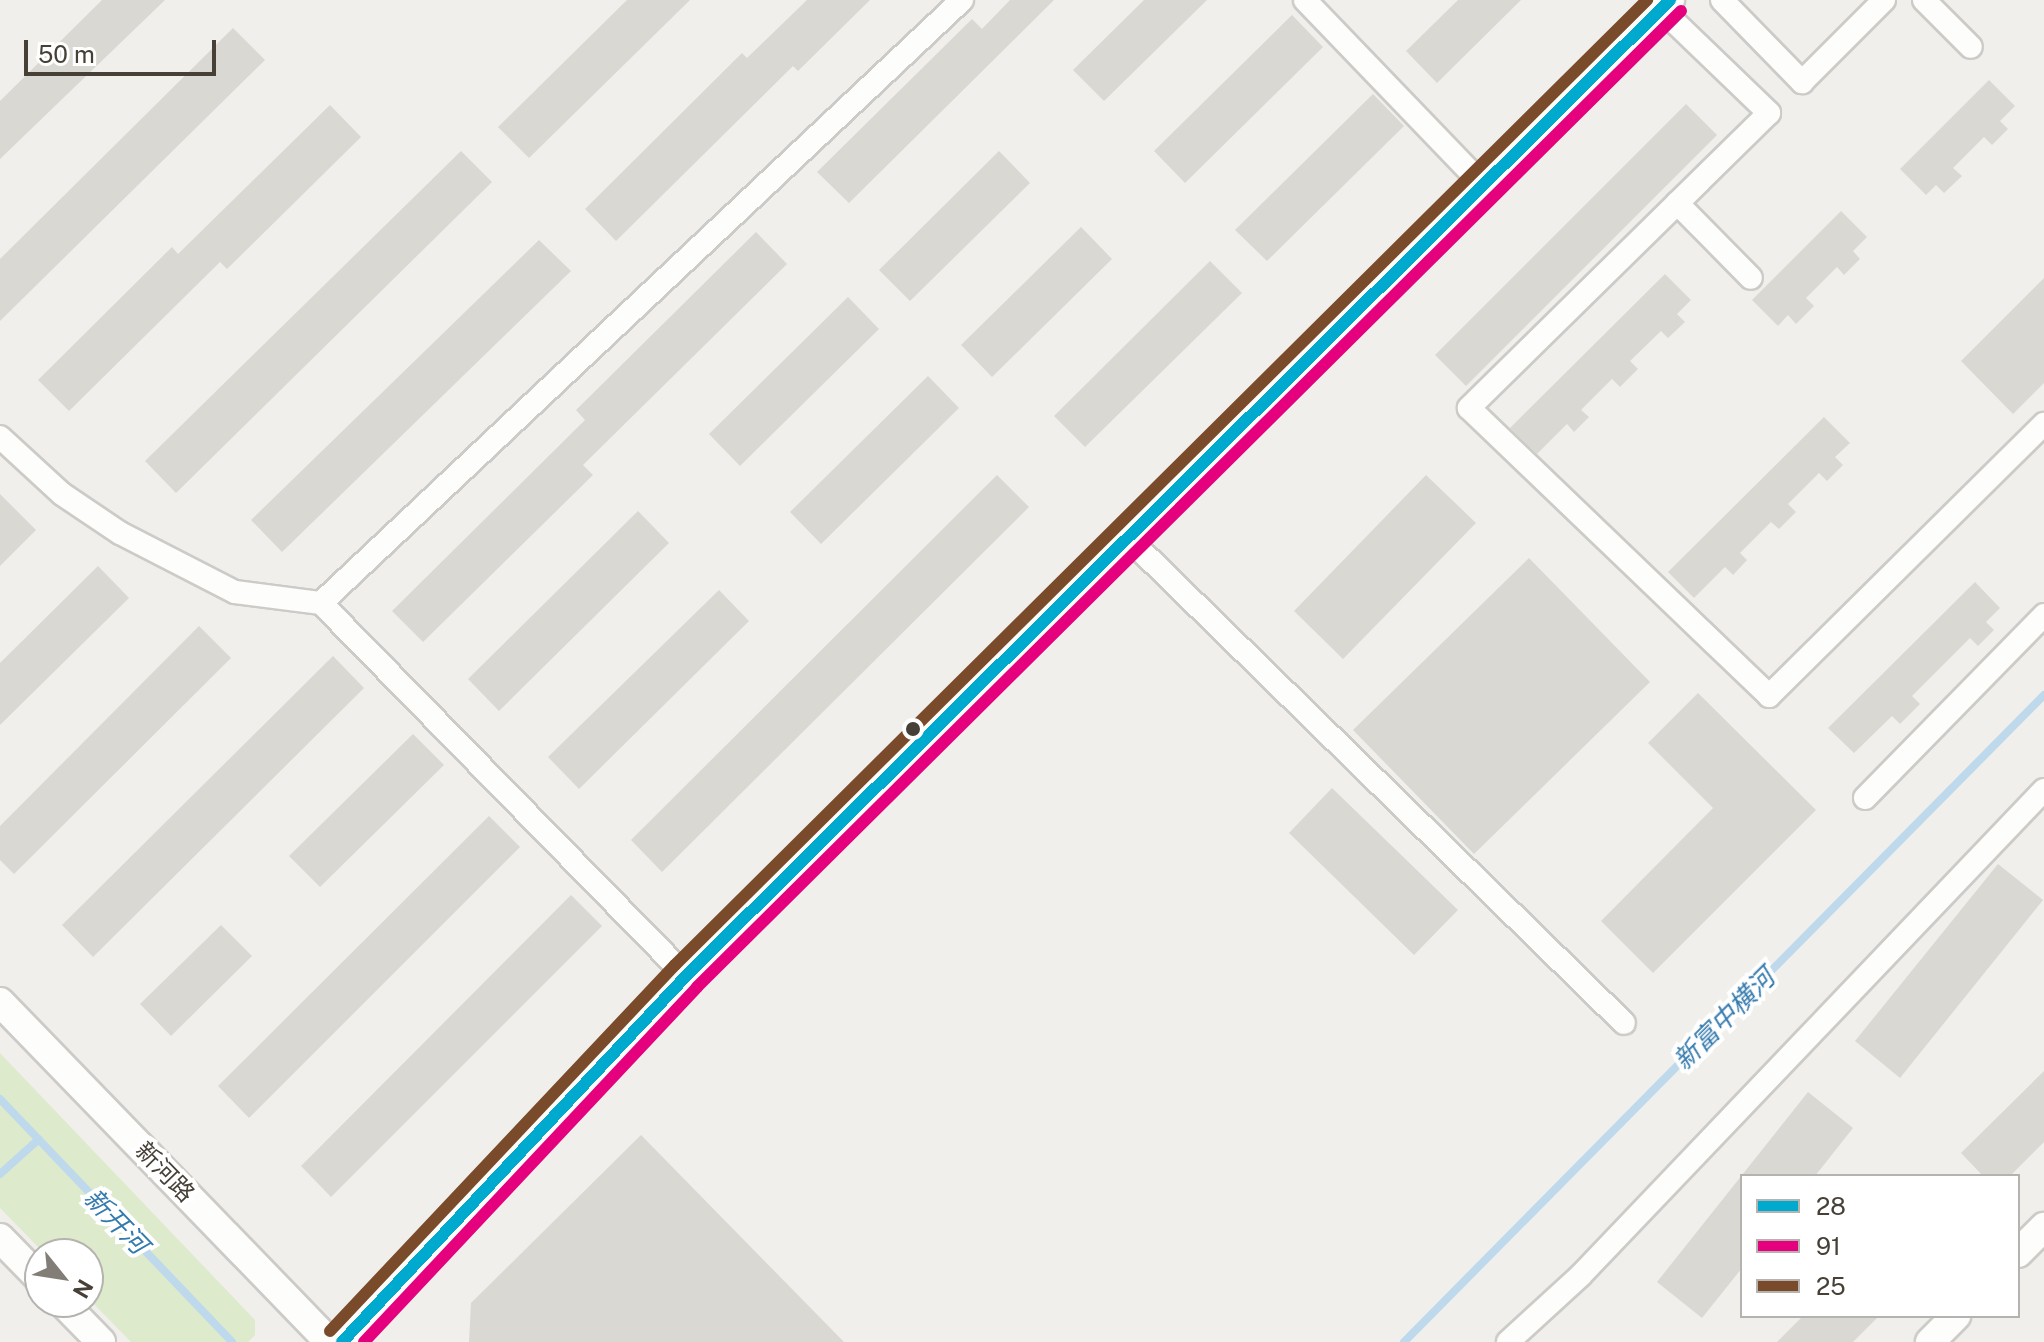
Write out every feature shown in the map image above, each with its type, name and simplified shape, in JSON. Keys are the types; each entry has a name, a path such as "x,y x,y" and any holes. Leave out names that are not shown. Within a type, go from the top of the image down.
{"street":[{"path":"321,603 962,0"},
{"path":"1305,0 1485,187"},
{"path":"1722,0 1802,82 1884,0"},
{"path":"1924,0 1971,47"},
{"path":"342,1342 686,976 1485,187 1666,4 1769,113 1469,408 1769,696 2044,424"},
{"path":"1677,203 1751,278"},
{"path":"0,437 62,494 120,533 235,592 321,603 686,976"},
{"path":"1129,539 1624,1023"},
{"path":"1865,798 2044,615"},
{"path":"1508,1342 1580,1276 2044,790"},
{"name":"新河路","path":"0,1002 330,1342"},
{"path":"2020,1251 2044,1227"},
{"path":"2,1244 24,1264"},
{"path":"78,1318 101,1342"},
{"path":"1930,1342 1954,1318"}],"green space":[{"path":"0,1053 255,1320 255,1335 248,1342 131,1342 104,1314 104,1238 29,1238 0,1208"}],"building":[{"path":"102,0 165,0 0,159 0,101"},
{"path":"627,0 690,0 529,158 498,127"},
{"path":"807,0 870,0 798,71 793,66 616,241 585,209 742,53 747,58"},
{"path":"1010,0 1054,0 849,203 817,172 972,19 982,29"},
{"path":"1144,0 1207,0 1104,101 1073,70"},
{"path":"1458,0 1521,0 1437,83 1406,51"},
{"path":"1292,15 1323,47 1185,183 1154,151"},
{"path":"233,28 265,60 0,321 0,259"},
{"path":"1989,80 2015,106 2000,121 2008,129 1992,145 1984,137 1953,168 1962,176 1944,193 1936,185 1926,195 1900,169"},
{"path":"1373,94 1404,126 1267,261 1235,230"},
{"path":"1686,104 1717,135 1466,386 1435,355"},
{"path":"330,105 361,137 227,269 220,262 69,411 38,380 172,247 178,254"},
{"path":"461,151 492,182 176,493 145,461"},
{"path":"999,151 1030,183 910,301 879,270"},
{"path":"1841,211 1867,237 1853,251 1860,259 1844,275 1837,267 1806,298 1814,306 1796,324 1788,315 1778,326 1752,300"},
{"path":"1081,227 1112,259 992,377 961,345"},
{"path":"756,232 787,264 583,465 593,475 423,642 392,611 585,420 576,410"},
{"path":"539,240 571,271 282,552 251,520"},
{"path":"1210,261 1242,293 1085,447 1054,416"},
{"path":"1665,274 1691,300 1677,314 1685,322 1668,338 1661,331 1630,361 1638,369 1620,387 1612,379 1581,410 1589,417 1574,432 1567,424 1537,454 1510,428"},
{"path":"2044,278 2044,383 2013,414 1961,361"},
{"path":"848,297 879,329 740,466 709,434"},
{"path":"928,376 959,408 821,544 790,512"},
{"path":"1824,417 1850,443 1835,457 1843,465 1827,481 1819,473 1788,504 1796,512 1779,529 1771,522 1740,553 1747,560 1733,575 1725,567 1694,598 1668,572"},
{"path":"997,475 1029,507 662,872 631,840"},
{"path":"1426,475 1476,523 1343,659 1294,611"},
{"path":"0,494 36,530 0,566"},
{"path":"638,511 669,543 499,711 468,679"},
{"path":"1529,558 1650,682 1474,854 1353,730"},
{"path":"98,566 129,598 0,725 0,663"},
{"path":"1975,582 2000,608 1986,622 1994,630 1978,646 1970,638 1912,696 1920,704 1900,724 1892,716 1854,753 1828,728"},
{"path":"719,590 749,621 579,789 548,757"},
{"path":"199,626 231,658 14,874 0,860 0,826"},
{"path":"333,656 364,688 93,957 62,925"},
{"path":"1698,693 1816,810 1653,973 1601,921 1713,808 1648,743"},
{"path":"413,734 444,765 320,887 289,856"},
{"path":"1332,788 1458,910 1414,955 1289,833"},
{"path":"489,816 520,847 249,1118 218,1086"},
{"path":"1998,864 2043,900 1900,1078 1855,1041"},
{"path":"571,895 602,926 331,1197 301,1166"},
{"path":"221,925 252,956 171,1036 140,1004"},
{"path":"2044,1071 2044,1142 2012,1174 1981,1174 1961,1153"},
{"path":"1808,1092 1853,1128 1817,1174 1743,1174"},
{"path":"641,1135 844,1342 469,1342 471,1303"},
{"path":"1740,1178 1740,1270 1702,1318 1657,1282"},
{"path":"1801,1318 1877,1318 1853,1342 1777,1342"}],"waterway":[{"name":"新富中横河","path":"1404,1342 2044,695"},
{"name":"新开河","path":"0,1099 232,1342"},
{"path":"0,1174 39,1139"}],"transit line":[{"name":"25","path":"330,1331 675,965 1647,0"},
{"name":"28","path":"342,1342 686,976 1670,0"},
{"name":"91","path":"364,1342 697,987 1681,11"}]}
